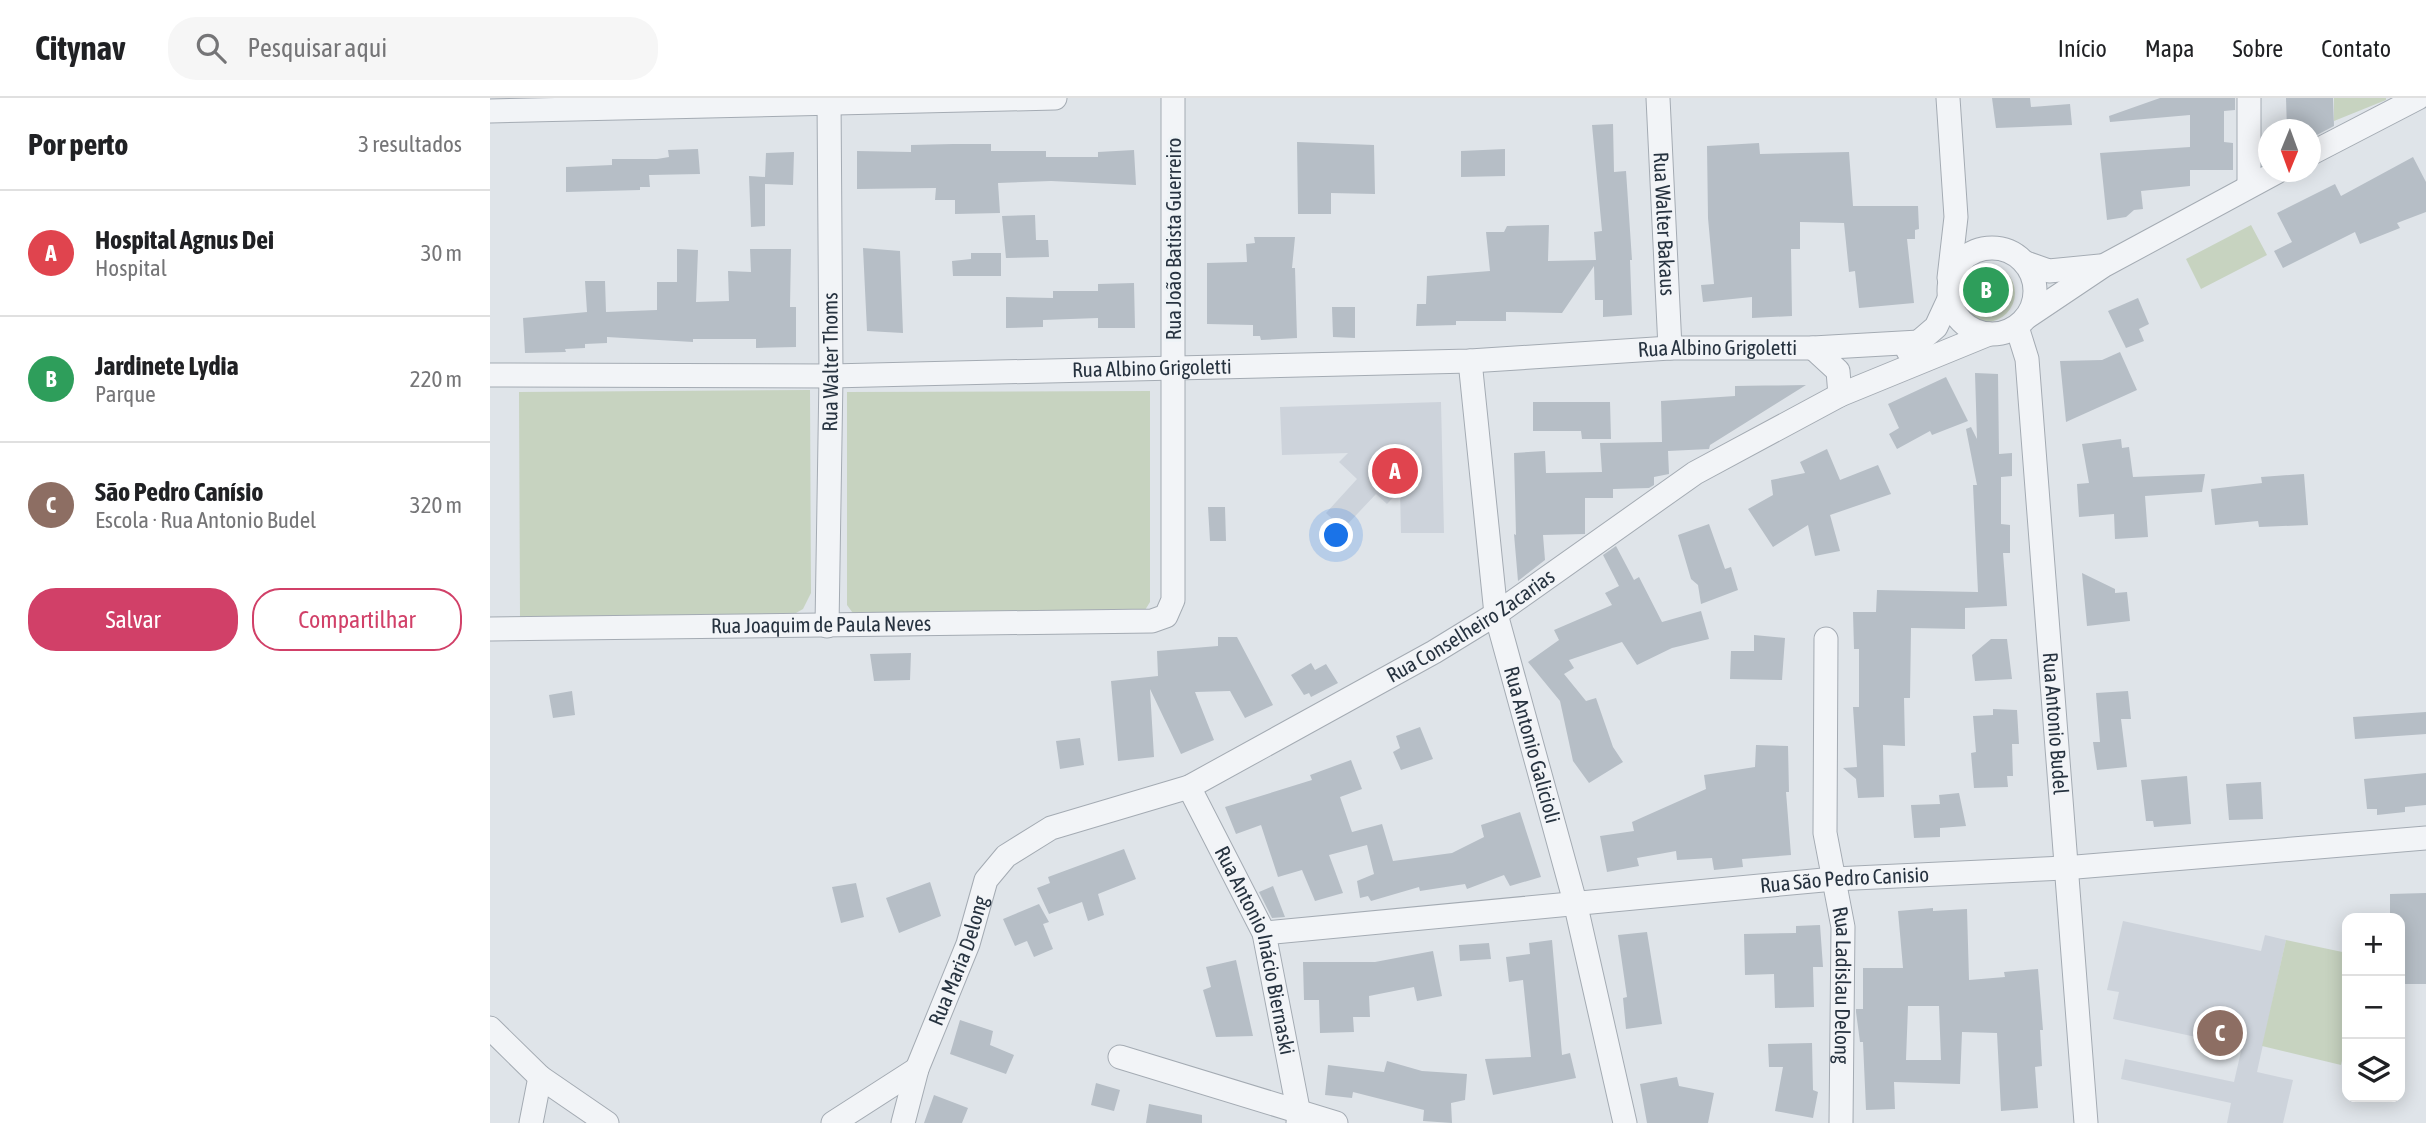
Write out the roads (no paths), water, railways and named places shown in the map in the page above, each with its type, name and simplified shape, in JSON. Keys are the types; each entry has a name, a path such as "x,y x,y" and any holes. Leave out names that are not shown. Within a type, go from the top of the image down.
{"street":[{"path":"490,111 829,100 1055,98"},
{"name":"Rua João Batista Guerreiro","path":"1152,621 1166,616 1172,600 1175,368 1173,98"},
{"name":"Rua Walter Bakaus","path":"1658,98 1670,348"},
{"path":"1948,98 1956,217 1949,292 1963,323 1989,334 2022,322 2103,266 2258,182"},
{"path":"2249,98 2249,186"},
{"path":"2321,149 2418,98"},
{"name":"Rua Walter Thoms","path":"827,626 831,376 829,100"},
{"path":"1956,217 1976,237 1995,248 2015,254 2026,263 2049,271 2103,266"},
{"path":"1949,292 1962,260 1973,251 1995,248"},
{"path":"2022,322 2036,290 2026,263"},
{"name":"Rua Conselheiro Zacarias","path":"1870,382 1936,327 1949,292"},
{"name":"Rua Antonio Budel","path":"2022,322 2086,1123"},
{"name":"Rua Conselheiro Zacarias","path":"1051,828 1189,787 1434,652 1496,614 1695,473 1840,395 1989,334"},
{"name":"Rua Albino Grigoletti","path":"490,375 831,376 1470,361 1670,348 1812,348 1919,342"},
{"name":"Rua Albino Grigoletti","path":"1812,348 1838,370 1840,395"},
{"name":"Rua Antonio Galicioli","path":"1470,361 1496,614 1575,902 1625,1123"},
{"name":"Rua Joaquim de Paula Neves","path":"490,628 1152,621"},
{"name":"Rua Ladislau Delong","path":"1826,639 1825,834 1843,927 1841,1123"},
{"name":"Rua Antonio Inácio Biernaski","path":"1189,787 1264,933 1298,1118"},
{"name":"Rua Maria Delong","path":"903,1123 917,1069 968,944 986,880 1006,856 1051,828"},
{"name":"Rua São Pedro Canisio","path":"1264,933 1834,879 2064,868 2426,838"},
{"path":"490,1028 540,1077 607,1123"},
{"path":"1120,1057 1298,1118 1336,1123"},
{"path":"834,1123 917,1069"},
{"path":"531,1123 540,1077"}],"place":[{"name":"Jardinete Lydia","path":"1986,290"},
{"name":"Hospital Agnus Dei","path":"1395,471"},
{"name":"São Pedro Canísio","path":"2220,1033"}]}
